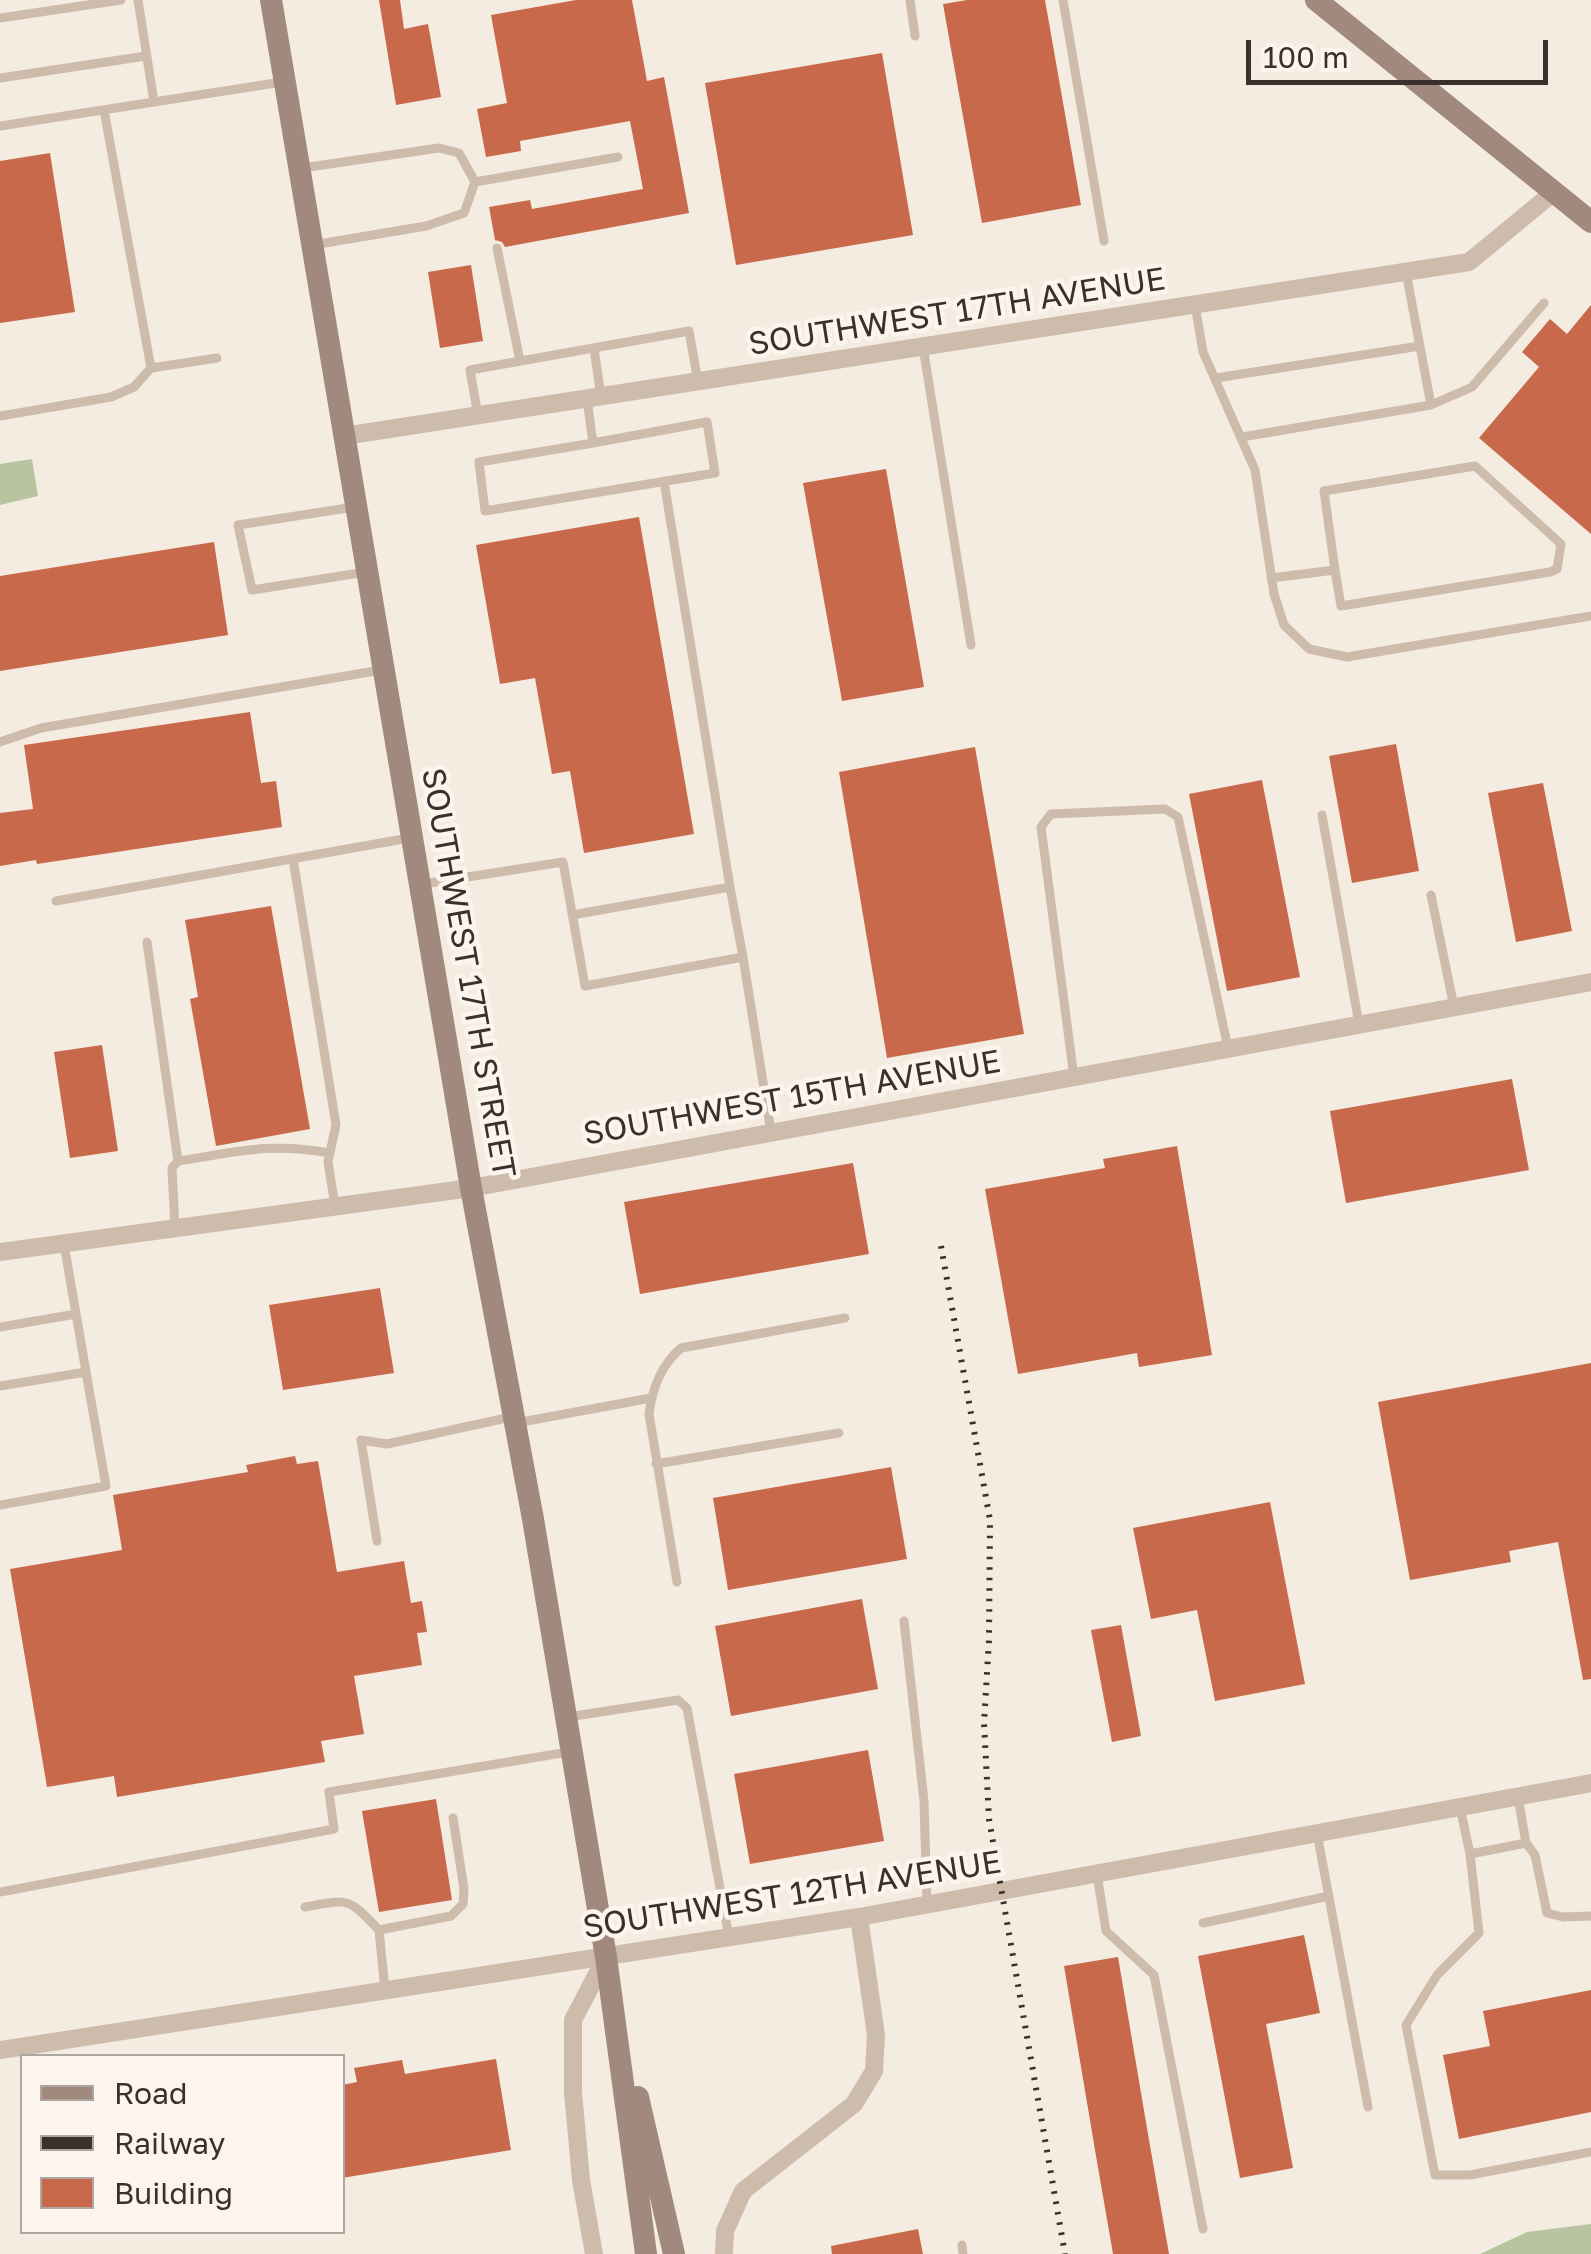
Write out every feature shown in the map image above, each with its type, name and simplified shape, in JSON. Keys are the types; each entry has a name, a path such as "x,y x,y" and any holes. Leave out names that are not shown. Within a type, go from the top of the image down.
{"main road":[{"name":"SOUTHWEST 17TH STREET","path":"271,0 471,1188 606,1957 646,2254"},
{"path":"1316,0 1591,222"},
{"name":"SOUTHWEST 17TH STREET","path":"606,1957 674,2254"}],"street":[{"name":"SOUTHWEST 17TH AVENUE","path":"344,436 1469,262 1554,192"},
{"name":"SOUTHWEST 15TH AVENUE","path":"0,1252 471,1188 1591,982"},
{"name":"SOUTHWEST 12TH AVENUE","path":"0,2050 859,1917 1591,1783"},
{"path":"724,2254 724,2231 743,2192 854,2104 874,2071 876,2036 859,1917"},
{"path":"594,2254 573,2092 573,2020 606,1957"}],"lane":[{"path":"0,18 120,0"},
{"path":"138,0 154,102"},
{"path":"910,0 916,36"},
{"path":"1063,0 1104,241"},
{"path":"0,78 146,56"},
{"path":"0,126 284,82"},
{"path":"104,110 150,368"},
{"path":"299,168 440,148 459,153 475,182 464,212 426,226 312,245"},
{"path":"475,182 618,157"},
{"path":"497,248 520,361"},
{"path":"1406,272 1431,405"},
{"path":"1242,437 1431,405 1472,387 1544,303"},
{"path":"1195,305 1203,352 1255,470 1271,578 1284,625 1308,649 1347,656 1591,616"},
{"path":"478,416 470,370 689,331 698,382"},
{"path":"1216,378 1420,346"},
{"path":"924,347 971,645"},
{"path":"594,348 594,443"},
{"path":"0,416 111,396 134,387 150,368 217,358"},
{"path":"708,422 716,473 485,511 479,462 594,443 708,422"},
{"path":"1475,466 1561,544 1557,568 1550,572 1341,606 1335,570 1324,491 1475,466"},
{"path":"664,481 772,1132"},
{"path":"356,506 238,525 252,590 368,572"},
{"path":"1271,578 1335,570"},
{"path":"0,742 41,728 384,670"},
{"path":"1074,1077 1041,827 1051,814 1164,809 1178,817 1228,1048"},
{"path":"1322,815 1359,1024"},
{"path":"56,901 412,838"},
{"path":"293,859 336,1125 328,1162 335,1206"},
{"path":"420,884 563,862 586,986 743,957"},
{"path":"572,915 730,887"},
{"path":"1431,895 1454,1007"},
{"path":"147,942 178,1161"},
{"path":"175,1228 172,1168 178,1161 264,1146 293,1146 330,1153"},
{"path":"0,1505 106,1486 64,1244"},
{"path":"0,1328 76,1314"},
{"path":"678,1582 649,1414 651,1398 667,1360 681,1348 844,1318"},
{"path":"0,1386 86,1372"},
{"path":"377,1541 361,1440 387,1444 651,1398"},
{"path":"656,1464 839,1433"},
{"path":"904,1621 924,1801 927,1904"},
{"path":"566,1718 678,1700 688,1708 728,1938"},
{"path":"0,1892 334,1829 329,1792 571,1751"},
{"path":"1518,1796 1526,1843 1536,1855 1548,1913 1591,1916"},
{"path":"1460,1807 1479,1932 1437,1975 1406,2024 1435,2175 1470,2175 1591,2152"},
{"path":"379,1930 451,1916 463,1904 452,1818"},
{"path":"1316,1833 1368,2107"},
{"path":"1470,1854 1526,1843"},
{"path":"1097,1873 1106,1931 1154,1975 1203,2230"},
{"path":"1204,1922 1328,1896"},
{"path":"304,1908 341,1900 354,1904 379,1930 386,1991"}],"green space":[{"path":"32,459 38,496 0,505 0,464"},
{"path":"1591,2224 1591,2254 1480,2254 1527,2232"}],"building":[{"path":"379,0 400,0 404,29 428,24 441,97 396,105"},
{"path":"576,0 632,0 647,81 664,77 689,213 505,247 495,240 489,207 530,200 532,209 643,189 630,121 520,141 521,151 486,157 477,109 507,103 491,15"},
{"path":"967,0 1045,0 1081,205 982,223 943,4"},
{"path":"882,53 913,235 736,265 705,83"},
{"path":"50,153 75,312 0,323 0,161"},
{"path":"471,265 483,341 440,348 428,272"},
{"path":"1591,305 1591,534 1479,438 1539,367 1522,352 1550,319 1567,334"},
{"path":"886,469 924,687 842,701 803,483"},
{"path":"639,517 694,834 584,853 570,771 552,774 535,678 500,684 476,545"},
{"path":"214,542 228,635 0,671 0,576"},
{"path":"250,712 261,783 276,781 282,827 37,864 36,860 0,866 0,813 33,809 24,745"},
{"path":"1396,744 1419,871 1352,883 1329,756"},
{"path":"975,747 1024,1034 887,1058 839,772"},
{"path":"1262,780 1300,977 1227,991 1189,794"},
{"path":"1543,783 1572,931 1516,942 1488,793"},
{"path":"271,906 310,1129 216,1146 190,999 198,997 185,920"},
{"path":"102,1045 118,1151 70,1158 54,1052"},
{"path":"1512,1079 1529,1170 1346,1203 1330,1111"},
{"path":"1177,1146 1212,1355 1139,1367 1137,1353 1018,1374 985,1189 1105,1168 1103,1159"},
{"path":"853,1163 869,1254 640,1294 624,1202"},
{"path":"380,1288 394,1373 283,1390 269,1305"},
{"path":"1591,1363 1591,1679 1583,1680 1558,1542 1509,1551 1511,1562 1410,1580 1378,1402"},
{"path":"295,1456 297,1464 318,1461 337,1572 404,1561 411,1603 422,1601 427,1632 417,1633 422,1665 354,1676 364,1734 321,1741 325,1762 117,1797 114,1776 47,1787 10,1569 122,1550 113,1495 248,1472 246,1465"},
{"path":"891,1467 907,1559 728,1590 713,1498"},
{"path":"1270,1502 1305,1684 1215,1701 1197,1610 1151,1619 1133,1528"},
{"path":"862,1599 878,1689 731,1716 715,1626"},
{"path":"1121,1625 1141,1736 1112,1742 1091,1630"},
{"path":"868,1750 884,1841 750,1864 734,1774"},
{"path":"436,1799 452,1900 379,1912 362,1811"},
{"path":"1304,1935 1320,2013 1266,2024 1293,2168 1240,2178 1198,1956"},
{"path":"1118,1957 1169,2254 1113,2254 1095,2150 1064,1966"},
{"path":"1591,1990 1591,2112 1459,2139 1443,2055 1490,2046 1483,2011"},
{"path":"496,2059 511,2150 345,2178 345,2084 357,2082 354,2068 402,2060 405,2074"},
{"path":"918,2229 923,2254 832,2254 831,2246"}],"railway":[{"path":"941,1246 990,1520 984,1723 989,1819 1065,2254"}]}
